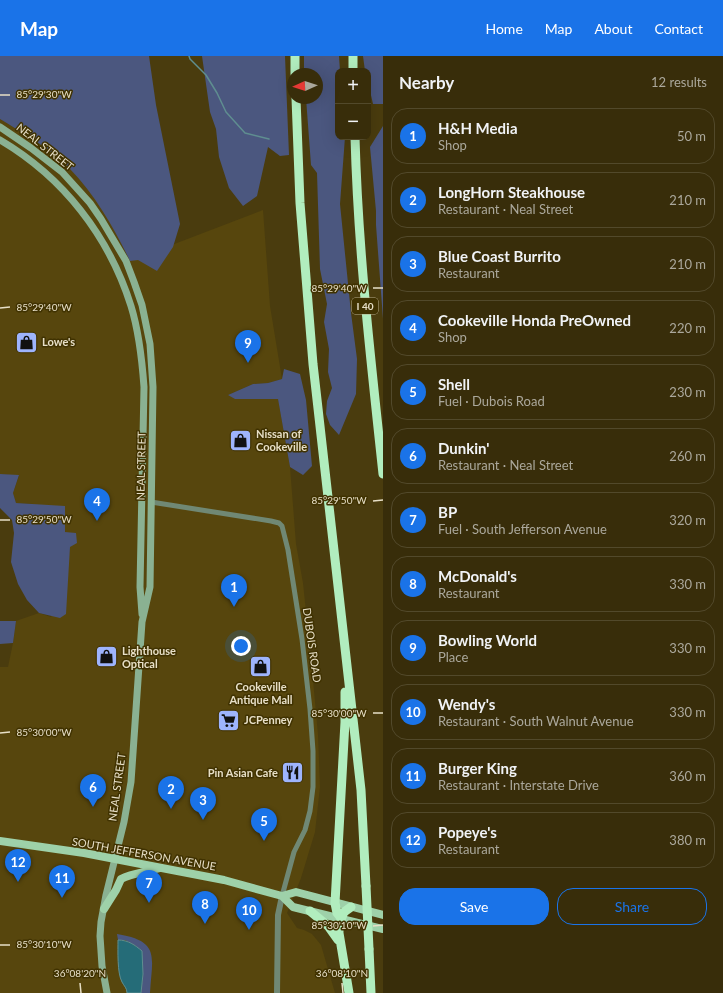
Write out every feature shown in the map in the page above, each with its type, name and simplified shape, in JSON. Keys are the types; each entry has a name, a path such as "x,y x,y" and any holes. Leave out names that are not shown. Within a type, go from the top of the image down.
{"highway":[{"path":"295,56 295,68"},
{"path":"353,56 353,68"},
{"path":"296,104 300,203 313,364 361,790 371,993"},
{"name":"I 40","path":"354,140 362,272 383,474"},
{"path":"341,918 337,913 335,903 345,722 345,650"},
{"path":"349,993 342,947 338,932 344,912 351,907"},
{"path":"310,911 328,926 342,947"}],"main road":[{"name":"NEAL STREET","path":"0,126 32,148 62,172 90,203 112,235 126,261 142,305 150,344 153,378 150,587 142,622"},
{"name":"NEAL STREET","path":"0,140 32,161 57,184 75,202 93,227 106,247 119,274 130,306 139,340 144,387 140,587 142,622 131,782 124,822 101,922 102,966 107,993"},
{"name":"SOUTH JEFFERSON AVENUE","path":"0,841 116,859 224,880 282,896 293,907 383,929"},
{"path":"104,909 121,879 132,874 162,868"},
{"name":"SOUTH JEFFERSON AVENUE","path":"282,896 296,892 383,915"}],"street":[{"name":"DUBOIS ROAD","path":"151,502 271,521 282,526 288,550 302,639 313,751 313,787 310,811 305,830 294,852 282,896"},
{"path":"277,993 278,915 282,896"}],"shaded area":[{"path":"0,56 149,56 156,105 180,224 173,247 157,271 138,260 130,261 118,236 96,201 79,179 62,161 54,154 0,119"},
{"path":"202,56 285,56 289,155 280,156 268,147 257,196 243,206 229,188 219,157 216,129 210,112"},
{"path":"304,56 339,56 340,68 335,68 335,140 345,140 340,204 357,359 356,394 339,435 330,425 326,414 327,401 332,388 328,372 329,349 324,322 327,304 320,269 317,173 311,165 306,104 323,104 323,68 304,68"},
{"path":"363,56 383,56 383,104 373,104 371,95 371,68 365,68"},
{"path":"0,119 38,142 70,168 97,200 115,230 130,261 263,210 270,306 282,379 268,383 253,384 228,395 261,399 278,398 290,467 296,544 303,583 318,735 320,787 315,832 301,878 287,913 297,928 312,934 321,945 335,993 0,993 0,667 8,667 16,621 39,613 51,617 69,556 70,546 77,542 33,504 16,503 13,493 19,476 0,474"},
{"path":"383,126 383,319 370,147"},
{"path":"284,369 300,374 306,400 312,466 303,475 290,467 278,399 235,399 228,395 253,384 268,383 282,379"},
{"path":"0,474 19,475 13,493 16,503 65,506 65,532 76,533 77,543 70,547 66,614 60,618 39,613 27,600 18,584 11,562 14,533 12,520 0,508"},
{"path":"0,621 16,621 13,643 0,644"},
{"path":"117,934 141,941 147,946 151,953 152,970 150,993 141,993 143,974 136,946 125,940 118,940"},
{"path":"118,940 131,943 142,951 143,974 141,993 127,993 126,988 120,978"}],"waterway":[{"path":"189,56 190,59 206,75 226,112 245,133 269,139"}],"place":[{"name":"Lowe's","path":"27,342"},
{"name":"Bowling World","path":"248,363"},
{"name":"Nissan of Cookeville","path":"240,440"},
{"name":"Cookeville Honda PreOwned","path":"97,521"},
{"name":"H&H Media","path":"234,607"},
{"name":"Lighthouse Optical","path":"106,657"},
{"name":"Cookeville Antique Mall","path":"261,667"},
{"name":"JCPenney","path":"228,720"},
{"name":"Pin Asian Cafe","path":"293,773"},
{"name":"Dunkin'","path":"93,807"},
{"name":"LongHorn Steakhouse","path":"171,809"},
{"name":"Blue Coast Burrito","path":"203,820"},
{"name":"Shell","path":"264,841"},
{"name":"Popeye's","path":"18,882"},
{"name":"Burger King","path":"62,898"},
{"name":"BP","path":"149,903"},
{"name":"McDonald's","path":"205,924"},
{"name":"Wendy's","path":"249,930"}]}
